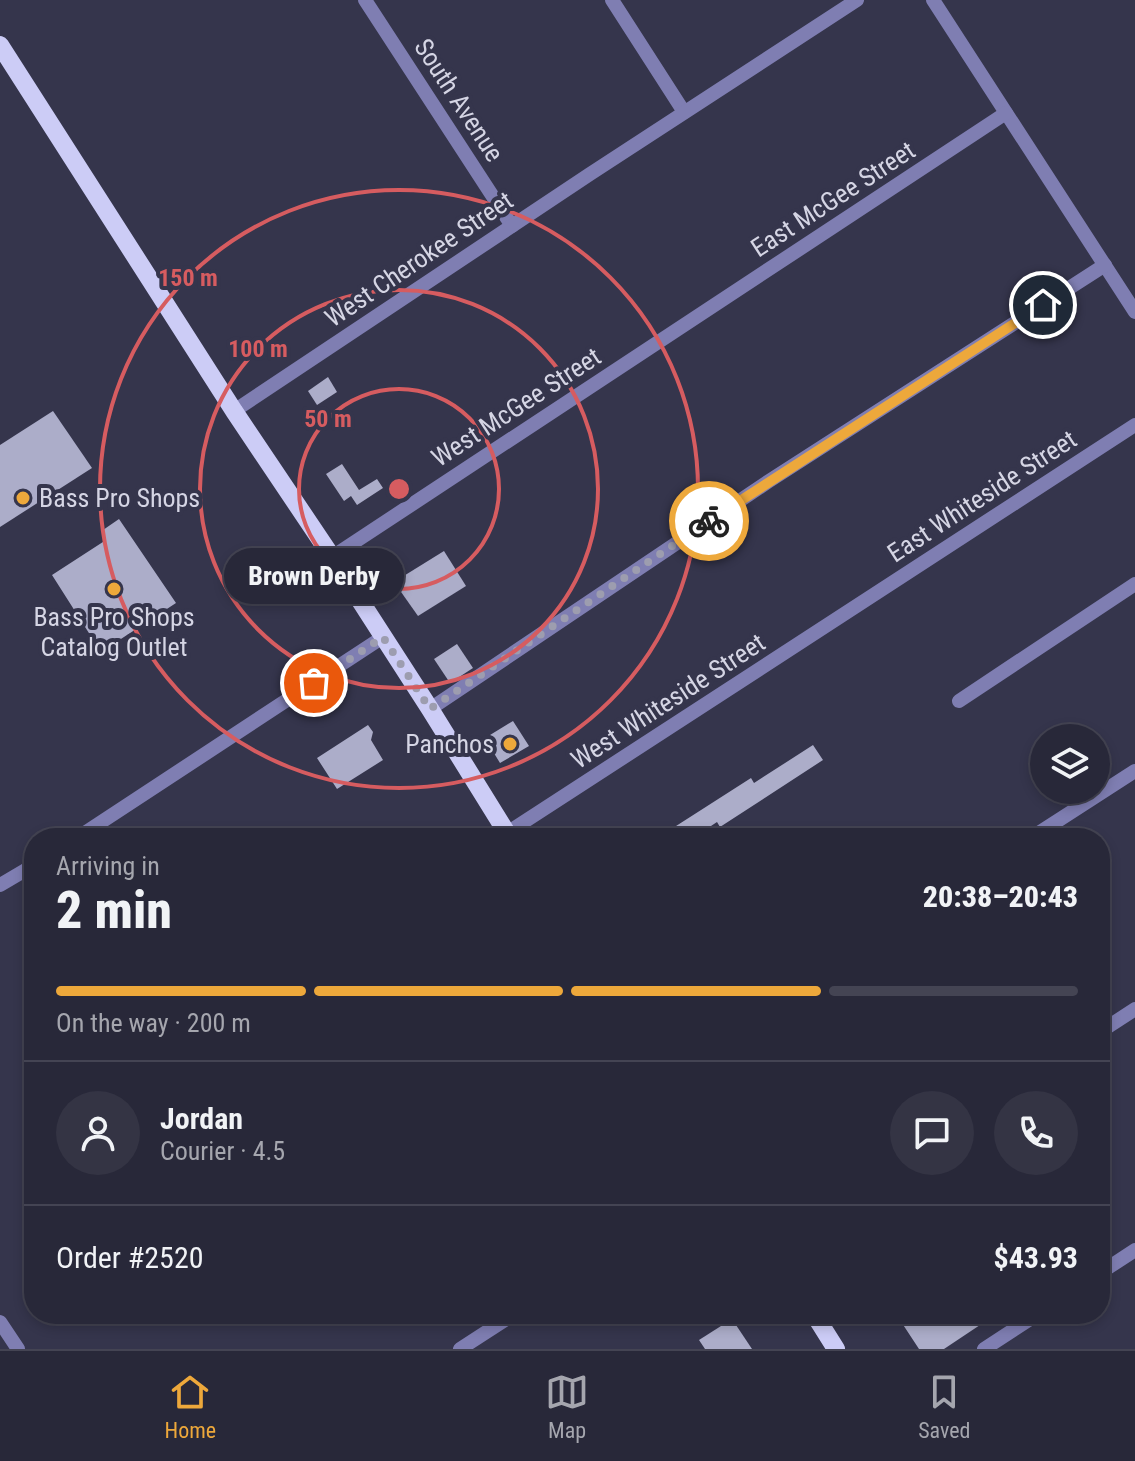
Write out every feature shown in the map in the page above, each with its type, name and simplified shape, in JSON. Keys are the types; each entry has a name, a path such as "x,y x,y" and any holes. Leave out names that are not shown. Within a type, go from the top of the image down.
{"main road":[{"path":"0,45 234,411 430,709 503,828"},
{"path":"820,1324 834,1348"}],"street":[{"name":"South Avenue","path":"365,0 512,226"},
{"path":"612,0 684,112"},
{"name":"West Cherokee Street","path":"234,411 857,0"},
{"path":"933,0 1135,312"},
{"name":"East McGee Street","path":"686,324 1006,113"},
{"path":"430,709 769,481 1105,265"},
{"name":"West McGee Street","path":"332,557 686,324"},
{"name":"East Whiteside Street","path":"855,608 1135,425"},
{"path":"959,701 1135,584"},
{"name":"West Whiteside Street","path":"520,828 855,608"},
{"path":"92,828 383,637"},
{"path":"1047,828 1135,771"},
{"path":"0,885 24,871"},
{"path":"1110,1025 1131,1011"},
{"path":"1110,1266 1135,1250"},
{"path":"0,1322 18,1349"},
{"path":"460,1349 499,1324"},
{"path":"984,1349 1023,1324"}],"building":[{"path":"328,377 337,392 317,405 308,391"},
{"name":"Bass Pro Shops","path":"53,411 92,468 0,527 0,445"},
{"path":"342,464 359,490 377,479 383,488 357,505 351,496 344,501 326,474"},
{"name":"Bass Pro Shops Catalog Outlet","path":"119,519 176,603 101,652 52,575 106,540 103,530"},
{"path":"444,551 466,586 418,616 394,582"},
{"path":"457,644 473,668 450,683 434,659"},
{"name":"Panchos","path":"513,721 529,746 500,763 489,745 495,742 490,735"},
{"path":"368,725 373,732 371,740 383,760 337,789 317,758"},
{"path":"813,745 823,760 720,827 717,822 708,828 673,828 751,778 754,783"},
{"path":"724,1324 735,1324 752,1349 705,1349 699,1340"},
{"path":"903,1324 980,1325 944,1349 919,1349"}],"way so far":[{"path":"314,683 383,637 430,709 709,521"}],"place":[{"name":"Bass Pro Shops","path":"23,498"},
{"name":"Bass Pro Shops Catalog Outlet","path":"114,589"},
{"name":"Brown Derby","path":"314,683"},
{"name":"Panchos","path":"510,744"}],"route":[{"path":"709,521 1043,305"}]}
